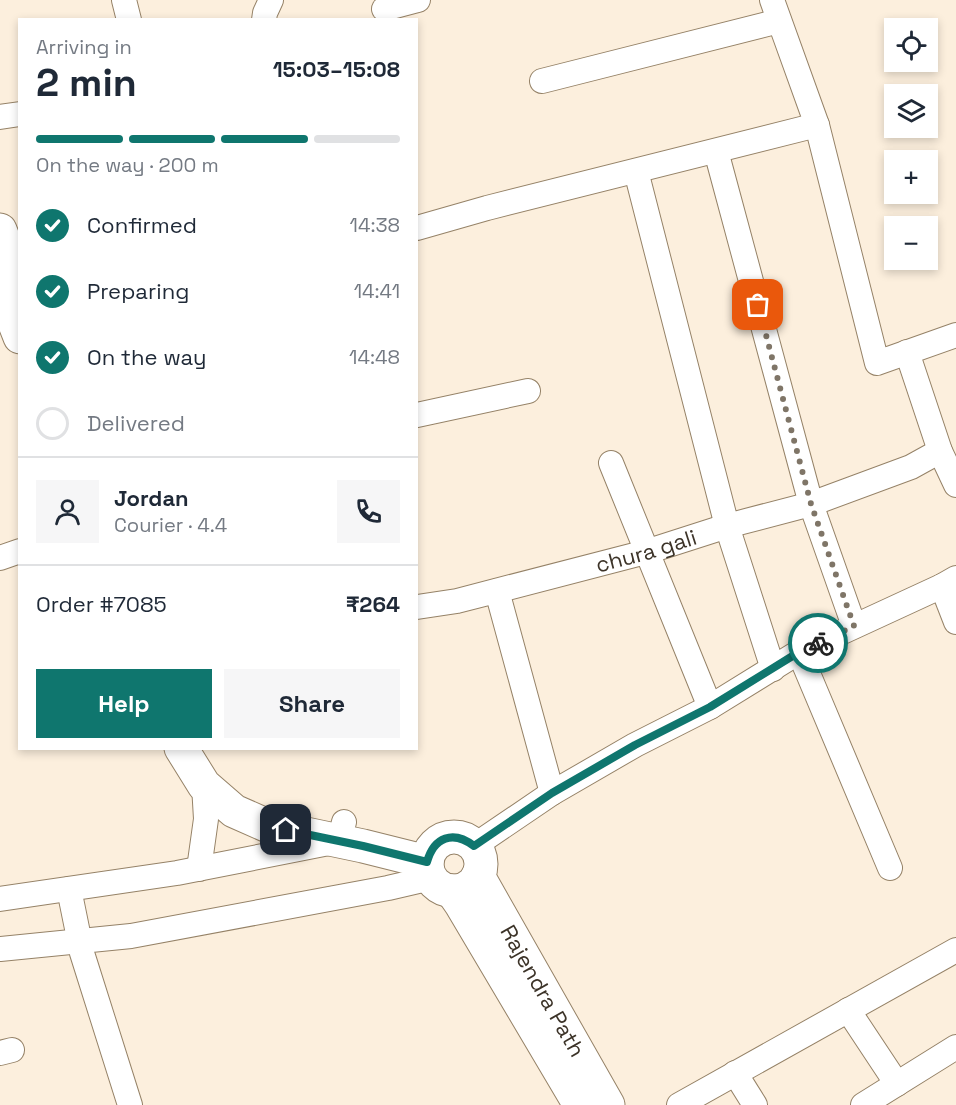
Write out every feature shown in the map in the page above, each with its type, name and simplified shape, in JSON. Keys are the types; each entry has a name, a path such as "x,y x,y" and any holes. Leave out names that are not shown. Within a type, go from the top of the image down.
{"main road":[{"path":"0,230 18,276"},
{"path":"0,286 18,332"},
{"path":"182,750 204,785 234,811 268,826 341,831"},
{"path":"205,750 219,772 244,794 341,831 450,866"},
{"name":"Rajendra Path","path":"450,866 461,904 580,1105"},
{"name":"Rajendra Path","path":"450,866 608,1105"}],"street":[{"path":"124,0 128,18"},
{"path":"264,18 271,0"},
{"path":"382,10 418,0"},
{"path":"542,81 776,11 817,125 877,363 956,335"},
{"path":"0,117 18,114"},
{"path":"418,228 487,208 817,125"},
{"path":"716,151 811,504 854,626"},
{"path":"636,171 727,526 773,669"},
{"path":"907,352 940,452 956,484"},
{"path":"418,415 528,391"},
{"name":"chura gali","path":"418,607 457,601 646,552 727,526 811,504 911,467 940,452"},
{"path":"611,463 710,707"},
{"path":"0,558 18,552"},
{"path":"0,949 131,936 388,888 450,866 552,793 635,745 710,707 799,652 949,582 956,622"},
{"path":"496,591 552,793"},
{"path":"799,652 890,868"},
{"path":"199,869 206,819 204,785"},
{"path":"0,899 199,869 341,831"},
{"path":"69,889 79,941 96,1002 130,1105"},
{"path":"679,1105 956,950"},
{"path":"848,1010 897,1084"},
{"path":"863,1105 956,1047"},
{"path":"735,1073 755,1105"}],"way so far":[{"path":"758,305 811,504 854,626 818,643"}],"route":[{"path":"286,830 427,862 436,844 445,839 455,837 474,846 552,793 635,745 710,707 799,652 818,643"}]}
